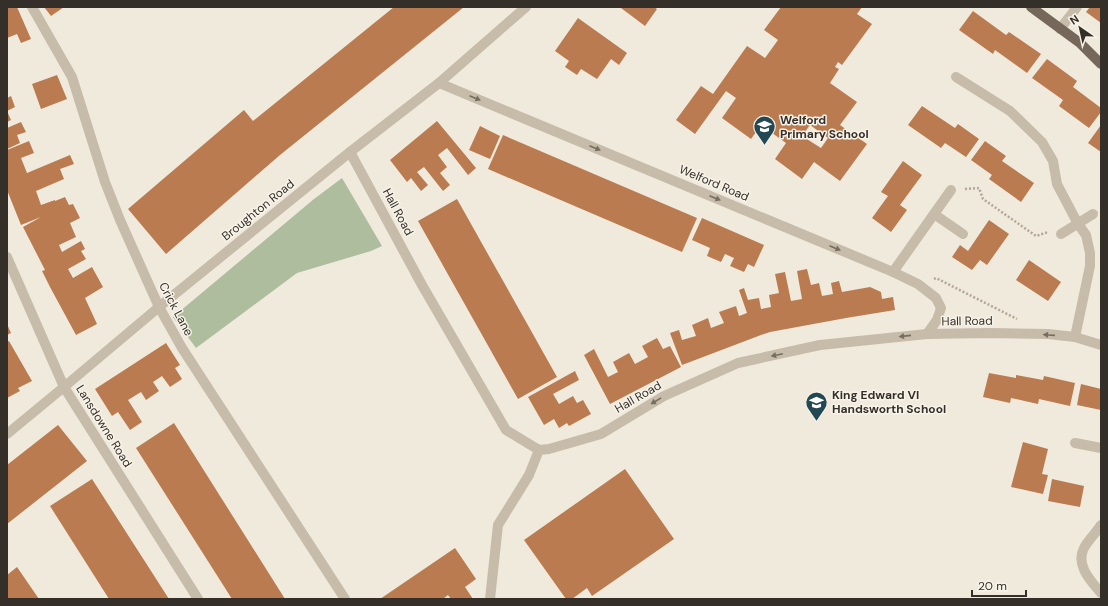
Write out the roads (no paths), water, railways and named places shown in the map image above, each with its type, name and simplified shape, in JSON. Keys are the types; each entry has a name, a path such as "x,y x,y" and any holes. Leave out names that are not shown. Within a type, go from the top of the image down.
{"main road":[{"path":"1031,7 1080,43 1101,64"}],"street":[{"name":"Crick Lane","path":"32,7 72,77 120,220 158,308 182,348 345,599"},
{"name":"Broughton Road","path":"7,434 64,388 158,308 350,152 440,83 526,7"},
{"path":"1060,29 1077,7"},
{"path":"956,77 1010,111 1042,142 1053,161 1057,184 1078,224 1086,235 1090,253 1090,266 1075,337"},
{"name":"Welford Road","path":"440,83 893,272 918,284 936,298 940,308 937,320 927,334"},
{"name":"Hall Road","path":"350,152 422,285 506,430 540,450 549,449 601,434 664,396 738,363 820,345 927,334 990,333 1048,334 1075,337 1101,345"},
{"path":"893,272 951,190"},
{"path":"934,214 963,234"},
{"path":"1062,234 1093,214"},
{"name":"Lansdowne Road","path":"7,257 64,388 198,599"},
{"path":"1075,443 1101,448"},
{"path":"490,599 498,525 529,475 540,450"},
{"path":"1101,525 1083,548 1081,557 1082,566 1101,593"}],"place":[{"name":"Welford Primary School","path":"765,146"},
{"name":"King Edward VI Handsworth School","path":"816,422"}]}
